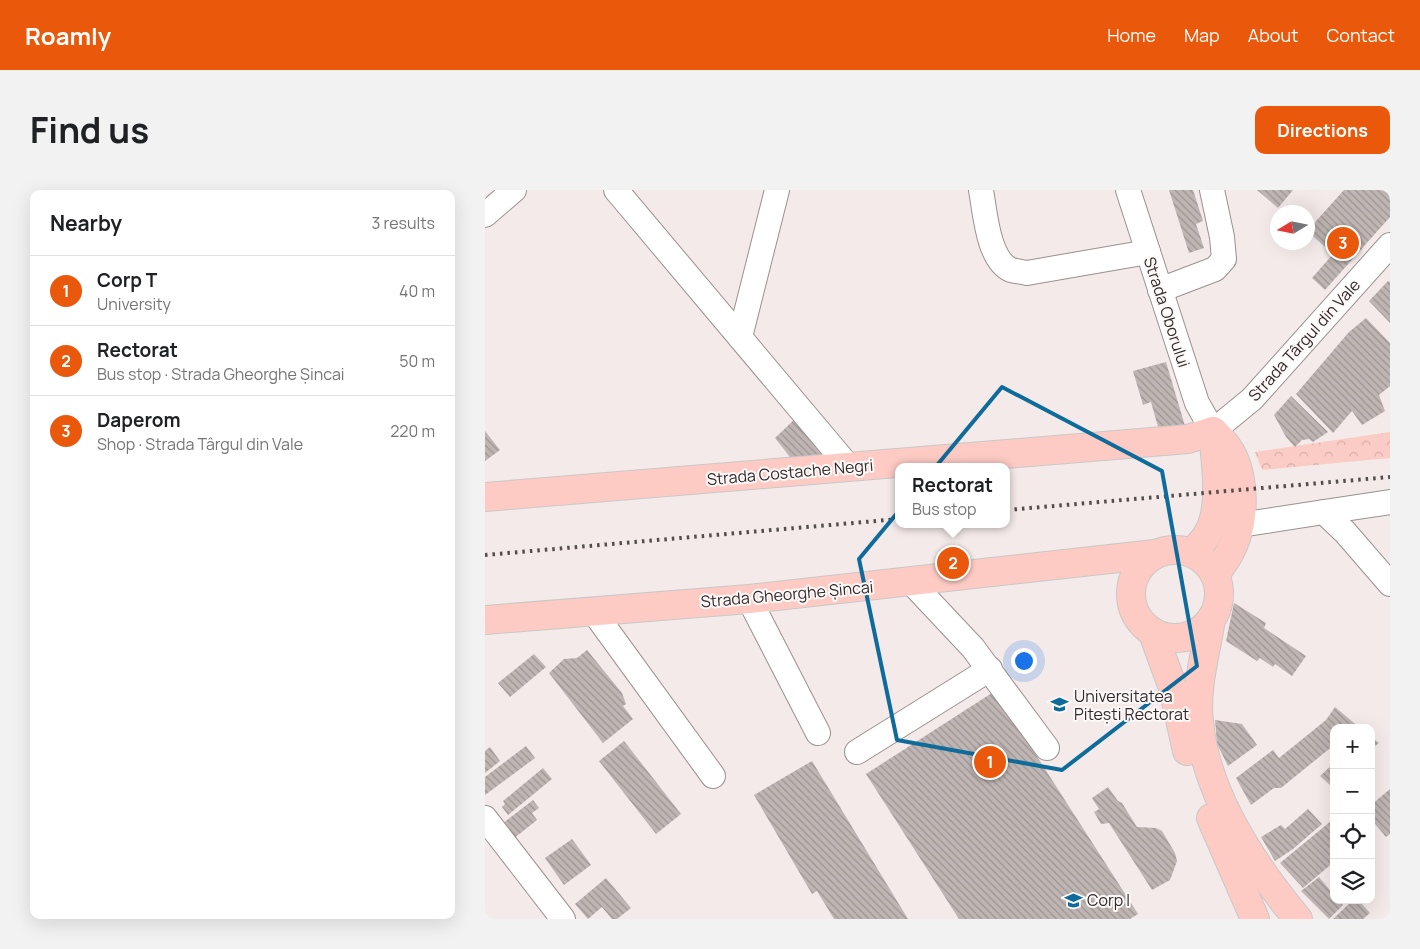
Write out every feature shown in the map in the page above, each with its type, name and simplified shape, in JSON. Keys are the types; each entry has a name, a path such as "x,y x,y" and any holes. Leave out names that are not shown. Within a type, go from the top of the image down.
{"main road":[{"name":"Strada Costache Negri","path":"899,463 1188,440 1213,431"},
{"path":"1213,431 1229,448 1238,473 1241,500 1240,525 1231,551 1215,575"},
{"path":"1192,553 1208,535 1216,507 1217,476 1213,431"},
{"name":"Strada Costache Negri","path":"485,497 895,463"},
{"path":"1211,619 1202,629 1191,635 1178,638 1165,637 1153,633 1143,625 1135,614 1131,601 1131,588 1135,574 1143,563 1155,554 1167,550 1180,550 1201,558 1215,575 1219,598 1211,619 1199,697 1199,720 1208,765 1242,841 1263,874 1298,919"},
{"name":"Strada Gheorghe Șincai","path":"485,620 749,599 911,582 1087,560 1155,554"},
{"path":"1087,560 1111,572 1131,588"},
{"path":"1153,633 1173,688 1186,749 1196,782 1255,919"}],"street":[{"path":"485,215 514,190"},
{"path":"616,190 849,467"},
{"path":"740,337 777,190"},
{"path":"981,190 991,241 999,260 1010,269 1027,273 1148,252"},
{"name":"Strada Oborului","path":"1128,190 1197,403 1213,431"},
{"path":"1160,290 1215,269 1224,259 1222,237 1212,190"},
{"name":"Strada Târgul din Vale","path":"1213,431 1253,399 1390,245"},
{"path":"1240,525 1390,502"},
{"path":"1324,512 1345,532 1390,584"},
{"path":"911,582 973,648 1047,748"},
{"path":"749,599 818,733"},
{"path":"593,611 713,776"},
{"path":"857,752 990,670"},
{"path":"485,818 563,919"}],"highlighted area":[{"path":"1002,387 1162,471 1197,666 1062,770 897,740 859,559"}],"green space":[{"path":"1390,432 1390,458 1262,470 1255,452"}],"building":[{"path":"1169,190 1193,190 1203,221 1196,224 1204,248 1189,253"},
{"path":"1257,190 1293,190 1280,205 1274,205"},
{"path":"1344,190 1390,190 1390,217 1325,290 1312,278 1333,254 1315,238 1315,222"},
{"path":"1388,281 1390,282 1390,323 1369,301"},
{"path":"1366,318 1390,343 1390,386 1379,395 1385,411 1362,425 1352,411 1333,433 1296,394 1349,332"},
{"path":"1166,362 1185,426 1160,434 1151,402 1143,405 1133,371"},
{"path":"1291,396 1328,432 1313,442 1309,439 1302,440 1295,447 1286,437 1274,415"},
{"path":"798,416 832,460 794,462 775,438"},
{"path":"485,431 500,450 485,461"},
{"path":"1234,603 1266,623 1264,628 1306,656 1292,676 1275,664 1273,667 1260,658 1257,661 1226,641"},
{"path":"587,650 622,693 626,704 623,706 633,719 603,743 549,673 564,659 577,658"},
{"path":"534,654 546,667 510,697 498,683"},
{"path":"995,691 1138,914 1130,919 959,919 866,774"},
{"path":"1335,707 1355,724 1330,724 1330,748 1281,788 1274,788 1251,805 1236,778 1273,750 1279,758 1326,720"},
{"path":"1215,720 1242,724 1257,745 1228,766 1217,744"},
{"path":"624,741 681,814 656,834 599,761"},
{"path":"526,746 535,758 485,795 485,777"},
{"path":"490,747 500,761 485,773 485,751"},
{"path":"812,761 908,919 834,919 817,891 812,894 754,795"},
{"path":"1330,767 1330,785 1320,776"},
{"path":"543,768 552,779 508,815 502,807 505,804 503,801"},
{"path":"1108,787 1118,801 1122,803 1137,827 1156,828 1162,831 1175,853 1177,861 1170,880 1152,890 1109,823 1101,824 1094,812 1099,809 1092,798"},
{"path":"1390,789 1390,834 1386,837 1375,824 1375,802"},
{"path":"533,800 539,808 532,813 537,820 513,839 502,824"},
{"path":"1308,809 1322,824 1293,849 1275,861 1261,837 1281,825 1285,829"},
{"path":"1330,822 1330,865 1303,888 1280,863"},
{"path":"572,839 591,865 564,885 545,858"},
{"path":"1319,877 1330,890 1330,904 1343,905 1329,919 1301,891"},
{"path":"606,878 631,908 617,919 612,919 602,907 588,919 575,904"},
{"path":"1349,904 1362,904 1370,913 1363,919 1333,919"}],"railway":[{"path":"1010,510 1390,477"},
{"path":"485,555 895,519"}],"place":[{"name":"Daperom","path":"1343,243"},
{"name":"Rectorat","path":"953,563"},
{"name":"Universitatea Pitești Rectorat","path":"1060,705"},
{"name":"Corp T","path":"990,762"},
{"name":"Corp I","path":"1073,900"}]}
